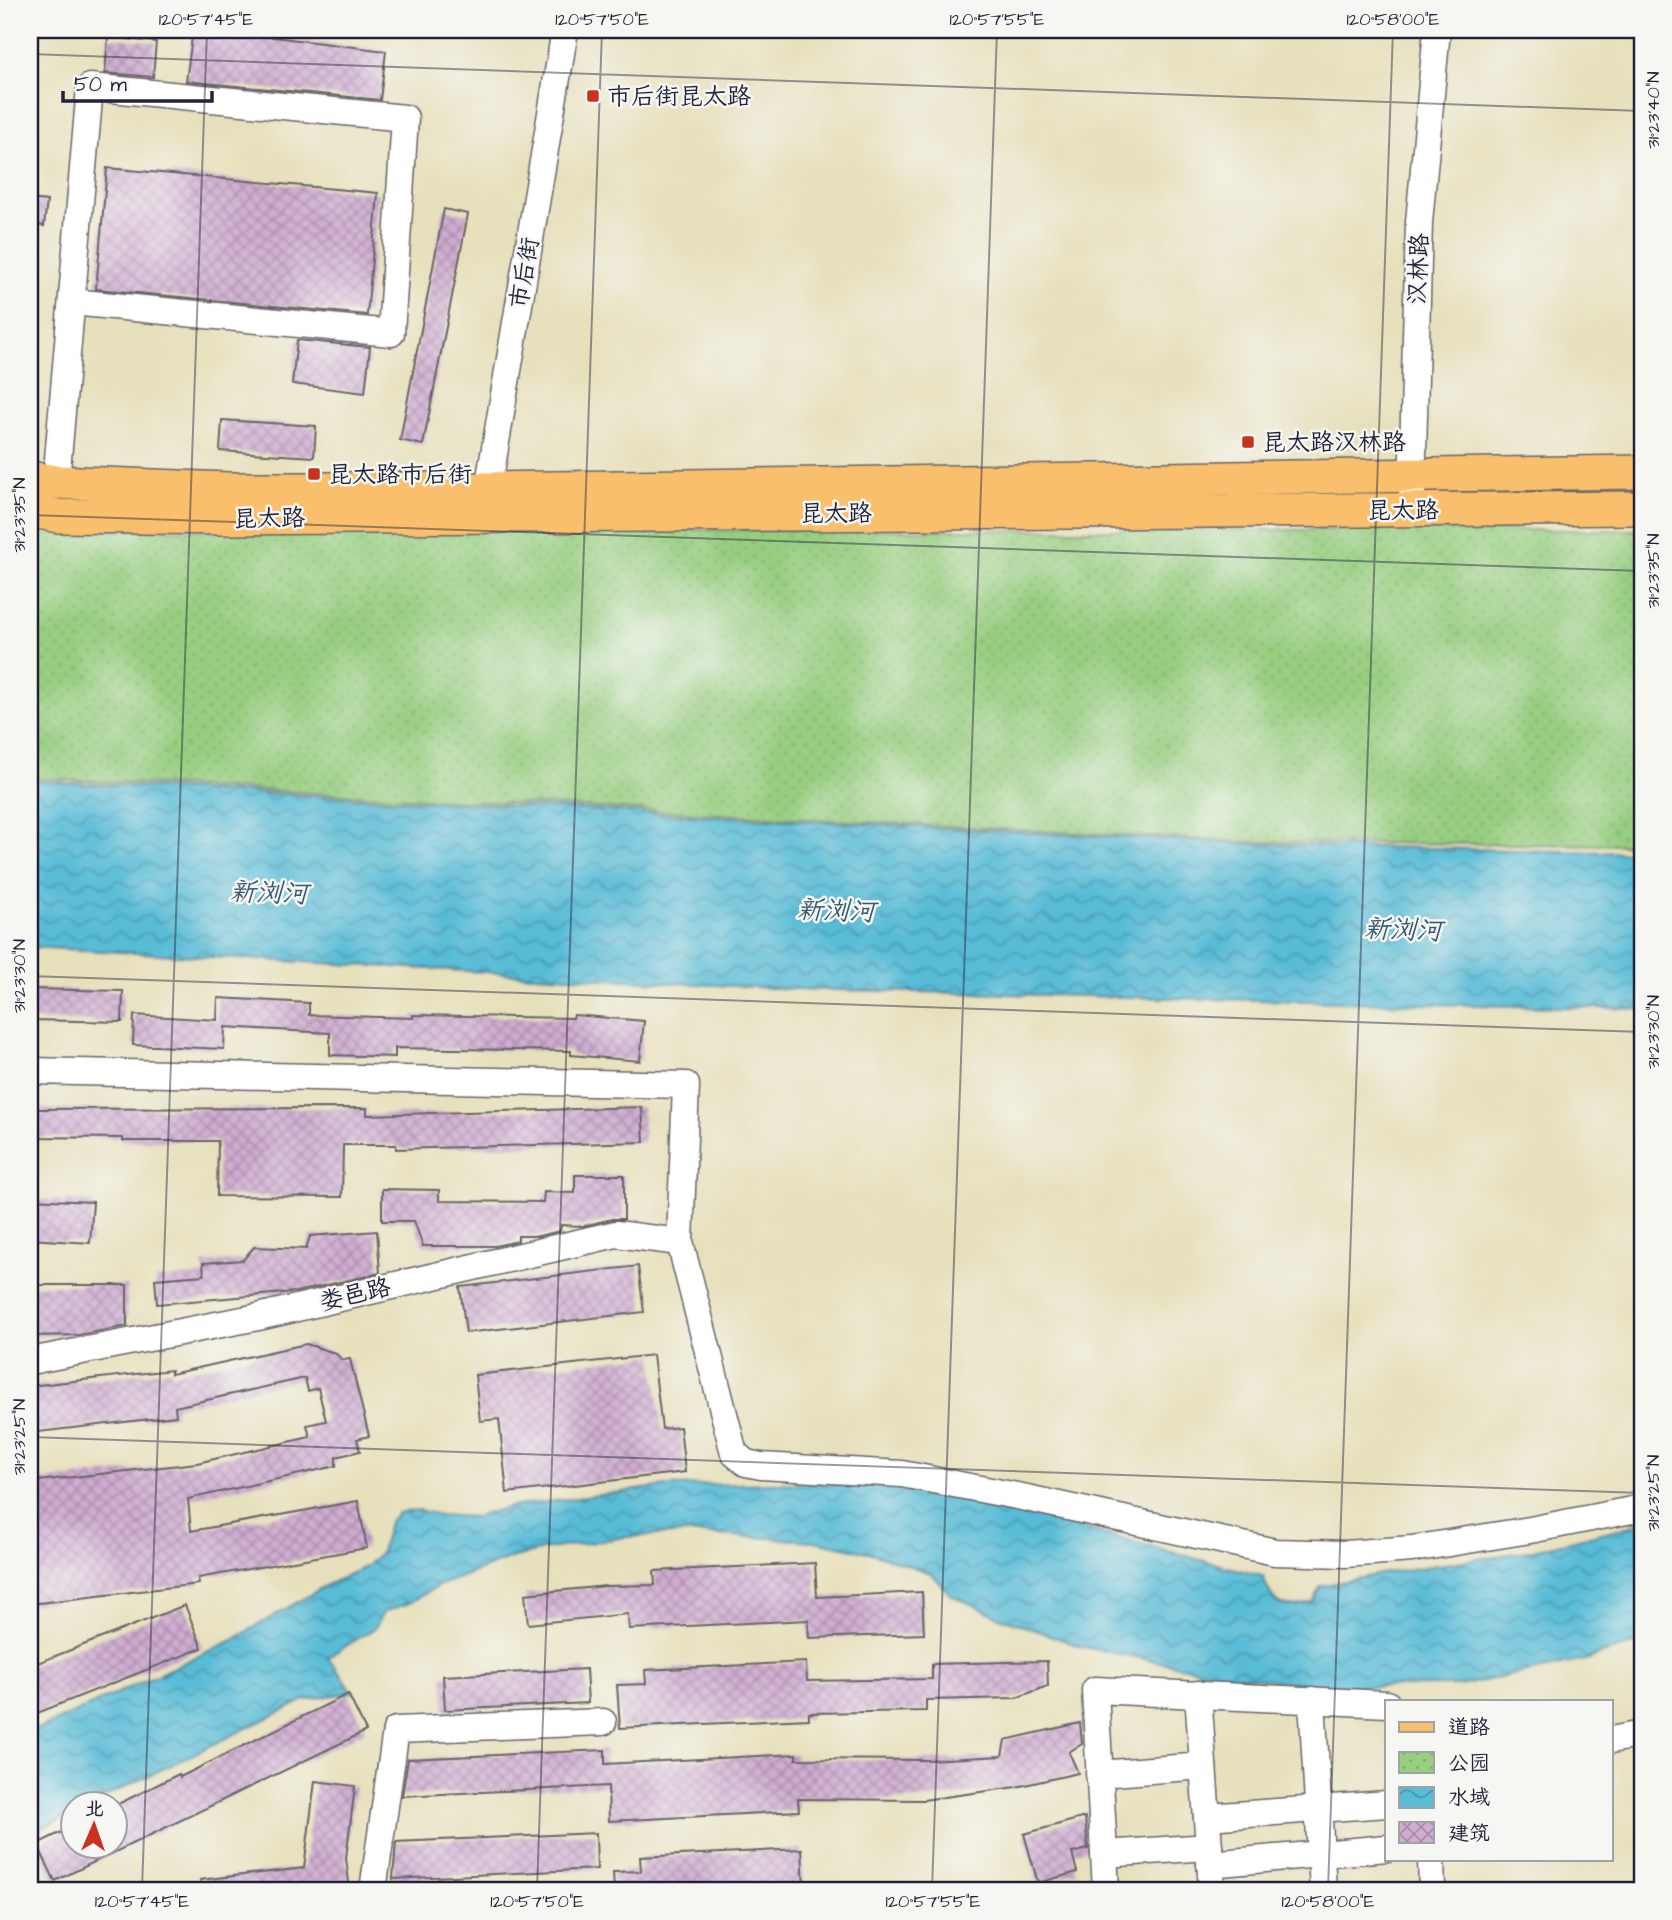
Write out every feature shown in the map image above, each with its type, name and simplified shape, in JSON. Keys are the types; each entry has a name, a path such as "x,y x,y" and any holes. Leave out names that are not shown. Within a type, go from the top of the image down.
{"main road":[{"name":"昆太路","path":"30,510 58,516 224,518 486,502 1412,474 1642,472"},
{"name":"昆太路","path":"43,480 486,502 1411,510 1642,508"}],"street":[{"name":"市后街","path":"486,502 565,30"},
{"name":"汉林路","path":"1411,510 1419,222 1437,30"},
{"path":"43,480 72,302 90,87 405,118 391,332 72,302"},
{"path":"30,1071 686,1085 680,1242 734,1453 746,1463 902,1474 1275,1552 1345,1554 1412,1549 1642,1508"},
{"name":"娄邑路","path":"30,1361 258,1317 616,1234 680,1242"},
{"path":"1106,1890 1095,1690 1385,1704"},
{"path":"1198,1695 1210,1867"},
{"path":"1312,1700 1323,1890"},
{"path":"373,1890 396,1730 603,1722"},
{"path":"1612,1740 1642,1734"},
{"path":"1100,1774 1203,1766"},
{"path":"1207,1817 1385,1804"},
{"path":"1104,1854 1210,1867 1385,1848"},
{"path":"1431,1860 1432,1890"}],"green space":[{"path":"30,528 1642,530 1642,845 1250,842 30,778"}],"water":[{"name":"新浏河","path":"30,781 1249,844 1642,853 1642,1009 789,989 30,947"},
{"path":"775,1483 891,1486 1024,1510 1121,1539 1263,1576 1270,1593 1286,1606 1312,1602 1321,1586 1385,1573 1529,1551 1642,1523 1642,1641 1585,1660 1459,1686 1327,1687 1215,1673 1080,1646 1002,1618 951,1595 931,1573 872,1553 815,1541 687,1533 625,1537 542,1550 506,1560 438,1586 409,1603 384,1612 375,1628 328,1657 353,1692 305,1700 119,1790 60,1790 60,1819 42,1828 39,1801 30,1804 30,1733 231,1641 325,1586 367,1566 381,1552 389,1522 398,1513 418,1510 440,1515 475,1517 509,1507 667,1486"}],"building":[{"path":"193,30 218,30 386,51 380,100 186,81"},
{"path":"108,37 156,42 153,77 105,73"},
{"path":"107,168 378,193 367,315 96,289"},
{"path":"30,199 47,201 44,226 30,224"},
{"path":"444,209 468,214 423,445 400,440"},
{"path":"297,340 370,347 365,393 292,384"},
{"path":"222,420 316,426 314,457 220,451"},
{"path":"30,989 123,991 122,1022 30,1020"},
{"path":"218,998 309,1003 309,1015 573,1018 574,1015 644,1021 640,1061 571,1055 571,1051 395,1048 395,1057 330,1055 330,1033 225,1027 224,1049 133,1045 134,1015 217,1020"},
{"path":"642,1107 644,1142 396,1149 396,1145 343,1145 342,1197 217,1196 218,1141 30,1137 30,1109 367,1108 367,1115"},
{"path":"575,1175 624,1175 624,1219 583,1226 561,1225 560,1231 539,1236 518,1236 518,1241 495,1246 423,1246 414,1221 382,1221 382,1189 439,1190 439,1201 543,1202 544,1192 575,1193"},
{"path":"30,1199 93,1202 90,1243 30,1239"},
{"path":"377,1231 380,1273 296,1292 157,1304 155,1279 204,1275 203,1263 243,1260 254,1247 306,1249 310,1236"},
{"path":"638,1266 644,1312 466,1333 460,1287"},
{"path":"30,1285 127,1285 127,1326 79,1335 30,1336"},
{"path":"306,1344 335,1353 343,1360 350,1359 369,1436 357,1439 360,1451 336,1457 336,1466 188,1499 191,1531 358,1501 367,1548 198,1578 199,1584 30,1604 30,1482 197,1463 310,1437 307,1425 326,1421 318,1388 308,1391 305,1378 175,1407 176,1416 30,1433 30,1386 171,1370 171,1374"},
{"path":"653,1355 662,1429 680,1427 685,1472 507,1493 499,1419 480,1421 475,1375"},
{"path":"815,1563 817,1597 922,1592 924,1634 809,1638 808,1620 629,1629 628,1614 528,1624 525,1594 606,1586 655,1585 654,1571"},
{"path":"185,1605 202,1648 35,1714 30,1701 30,1666"},
{"path":"1047,1661 1048,1686 1016,1698 926,1700 926,1711 809,1713 809,1719 620,1728 617,1685 646,1684 645,1670 806,1662 807,1681 932,1679 932,1664"},
{"path":"586,1669 588,1703 445,1710 443,1676"},
{"path":"348,1694 366,1731 130,1845 130,1798 179,1774 180,1777"},
{"path":"1080,1723 1082,1744 1069,1752 1078,1773 1016,1787 923,1800 798,1799 799,1811 609,1821 608,1786 402,1796 408,1759 605,1750 605,1764 796,1754 796,1759 927,1760 1002,1756 1005,1740"},
{"path":"315,1781 355,1786 346,1858 350,1890 201,1890 200,1880 304,1868"},
{"path":"1085,1817 1088,1849 1072,1853 1077,1872 1038,1883 1024,1834"},
{"path":"60,1833 60,1860 99,1860 55,1881 37,1844"},
{"path":"596,1833 597,1869 393,1879 396,1842"},
{"path":"802,1849 804,1890 614,1890 613,1872 641,1871 640,1857"}],"place":[{"name":"市后街昆太路","path":"593,96"},
{"name":"昆太路汉林路","path":"1248,442"},
{"name":"昆太路市后街","path":"314,474"}]}
